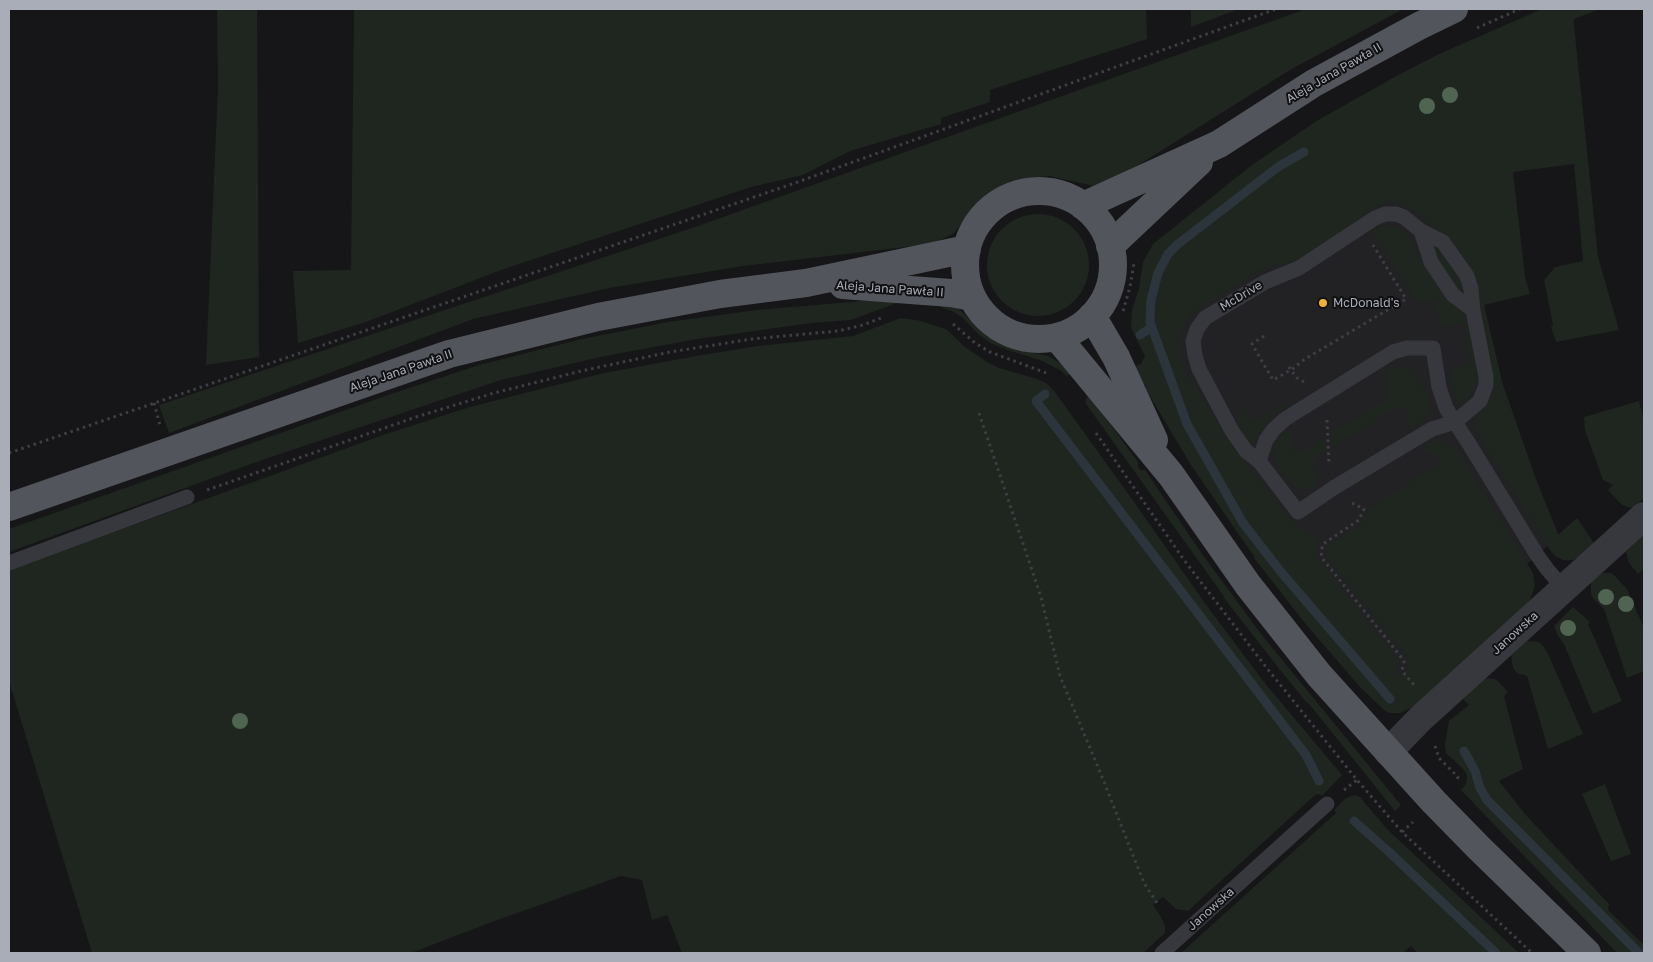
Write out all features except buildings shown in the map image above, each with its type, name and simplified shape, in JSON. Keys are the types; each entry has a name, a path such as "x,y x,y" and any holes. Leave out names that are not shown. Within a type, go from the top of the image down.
{"main road":[{"name":"Aleja Jana Pawła II","path":"1083,206 1218,144 1321,79 1454,9"},
{"name":"Aleja Jana Pawła II","path":"1110,246 1218,144"},
{"path":"1028,192 1047,192 1066,197 1083,206 1097,220 1110,246 1111,278 1104,298 1092,316 1080,326 1057,337 1030,338 1004,330 982,313 972,297 966,279 966,249 973,231 982,218 992,208 1009,198 1028,192"},
{"name":"Aleja Jana Pawła II","path":"9,508 450,354 598,317 720,294 806,283 966,249"},
{"name":"Aleja Jana Pawła II","path":"806,283 904,289 951,293 972,297"},
{"path":"1092,316 1116,357 1171,475"},
{"path":"1057,337 1171,475 1282,629 1319,675 1388,752 1479,848 1588,953"}],"street":[{"name":"Janowska","path":"1388,752 1421,718 1644,516"}],"lane":[{"name":"McDrive","path":"1335,487 1298,512 1258,461 1246,451 1232,431 1199,369 1194,355 1193,341 1197,329 1205,318 1264,282 1299,268 1375,218 1385,214 1396,214 1404,217 1421,231 1443,242 1458,262 1470,283 1486,385 1480,401 1455,422"},
{"path":"1421,231 1430,262 1453,295 1473,310"},
{"path":"1258,461 1266,440 1285,419 1322,398 1392,352 1407,348 1432,348 1442,398 1455,422 1542,562 1564,589"},
{"path":"1335,487 1432,429 1442,424 1455,422"},
{"path":"9,563 187,497"},
{"name":"Janowska","path":"1162,953 1327,804"}],"path":[{"path":"9,453 795,183 1276,9"},
{"path":"1476,28 1520,9"},
{"path":"1264,336 1252,344 1273,380 1406,298 1362,227"},
{"path":"1122,320 1135,259"},
{"path":"187,497 416,417 494,393 581,371 670,352 752,339 838,331 863,325 888,315"},
{"path":"951,322 975,343 990,352 1042,371 1054,378"},
{"path":"1288,366 1297,378 1317,388 1327,407 1330,478 1340,496 1364,509 1359,520 1323,544 1322,558 1402,657 1404,661 1402,671 1404,674"},
{"path":"979,413 1041,597 1060,676 1144,883 1157,903"},
{"path":"1436,742 1439,758 1458,777 1454,784"},
{"path":"1402,832 1414,822"}],"shaded area":[{"path":"217,9 257,9 259,357 206,365 218,86"},
{"path":"354,9 1146,9 1147,39 990,90 990,102 941,118 941,124 850,151 803,175 751,187 501,270 366,322 298,343 293,271 351,270"},
{"path":"1191,9 1239,9 1191,27"},
{"path":"1306,9 1403,9 1290,70 1116,179 1094,186 1049,176 1019,179 990,192 953,234 931,244 743,266 609,288 473,319 169,433 159,405 695,227"},
{"path":"1542,9 1600,9 1574,19 1574,25 1598,257 1619,330 1556,342 1551,327 1553,325 1544,280 1555,267 1583,261 1574,164 1513,172 1525,277 1530,294 1484,305 1502,382 1535,477 1558,535 1577,518 1594,543 1578,558 1563,560 1555,556 1550,550 1477,431 1477,419 1493,396 1495,388 1478,288 1474,276 1453,242 1403,204 1384,203 1300,259 1288,264 1273,265 1261,269 1195,311 1187,318 1178,340 1180,358 1185,370 1232,446 1298,528 1320,539 1315,555 1399,661 1398,674 1400,677 1407,671 1408,658 1325,554 1327,545 1361,525 1369,508 1435,467 1440,457 1424,449 1424,445 1434,441 1444,441 1458,451 1533,573 1535,586 1529,603 1416,704 1400,713 1389,713 1359,686 1304,622 1254,558 1254,554 1191,465 1146,387 1132,368 1141,364 1145,356 1131,328 1132,310 1139,288 1143,262 1153,244 1252,165 1318,120 1400,74 1439,54"},
{"path":"1394,156 1477,276 1502,382 1535,477 1559,536 1430,648 1401,681 1250,489 1169,355 1198,291"},
{"path":"1038,214 1057,218 1074,229 1085,246 1089,265 1085,284 1074,301 1057,312 1038,316 1019,312 1002,301 991,284 987,265 991,246 1002,229 1019,218"},
{"path":"1392,226 1407,236 1442,293 1463,313 1468,323 1478,379 1474,392 1461,404 1453,393 1449,375 1452,369 1471,365 1464,322 1442,325 1439,322 1436,300 1417,303 1372,230 1379,227"},
{"path":"1436,246 1443,252 1461,281 1463,291 1457,289 1436,257 1434,248"},
{"path":"897,298 897,303 851,320 812,323 697,339 605,356 501,380 262,460 9,552 9,529 388,395 479,365 582,339 668,322 757,310"},
{"path":"934,301 951,305 960,310 976,326 999,342 1016,349 1048,356 1060,363 1071,373 1067,376 1060,370 1040,360 992,344 978,334 964,319"},
{"path":"901,318 917,320 946,329 965,347 987,362 999,368 1037,379 1046,383 1055,392 1207,606 1264,682 1342,775 1322,796 1318,794 1314,796 1188,911 1176,909 1163,897 1153,905 1165,926 1165,933 1143,953 682,953 667,915 652,920 642,880 621,876 411,953 92,953 9,681 9,570 386,434 470,407 604,373 758,346 853,336"},
{"path":"1392,367 1411,371 1428,396 1430,405 1423,421 1411,427 1409,425 1409,407 1398,407 1332,447 1332,433 1386,400 1385,375 1388,369"},
{"path":"1089,395 1138,462 1140,470 1145,470 1200,551 1261,634 1401,805 1395,811 1224,598 1086,404 1086,399"},
{"path":"1639,401 1644,421 1644,498 1633,508 1621,504 1608,490 1613,485 1603,480 1585,430 1584,417"},
{"path":"1287,402 1288,406 1273,415 1266,422 1254,442 1248,441 1237,424 1241,404 1253,423"},
{"path":"1288,431 1291,431 1292,451 1303,451 1325,437 1326,451 1314,458 1316,486 1313,489 1302,489 1295,486 1275,463 1274,448 1279,438"},
{"path":"1644,534 1644,568 1638,574 1629,563 1626,552"},
{"path":"1602,573 1611,573 1627,589 1644,628 1644,671 1627,678 1604,609 1591,594 1591,582"},
{"path":"1573,607 1590,622 1588,624 1622,701 1593,714 1564,644 1554,626"},
{"path":"1526,641 1539,642 1544,647 1583,734 1548,749 1527,676 1517,673 1513,668 1511,655"},
{"path":"1484,678 1495,679 1508,692 1504,696 1523,769 1499,781 1524,813 1609,904 1608,910 1644,945 1644,953 1617,953 1461,790 1466,784 1467,775 1446,753 1445,744 1449,721 1469,705 1463,699"},
{"path":"1605,784 1631,854 1611,861 1582,794"},
{"path":"1355,795 1360,797 1387,829 1519,953 1418,953 1411,946 1403,953 1181,953 1336,813 1334,810 1346,798"}],"waterway":[{"path":"1304,152 1278,167 1178,244 1168,254 1158,273 1151,300 1150,322 1187,424 1243,523 1281,572 1390,699"},
{"path":"1140,335 1152,327"},
{"path":"1045,394 1036,401 1306,755 1319,781"},
{"path":"1464,751 1487,800 1639,953"},
{"path":"1354,821 1496,953"}],"place":[{"name":"McDonald's","path":"1323,303"}]}
